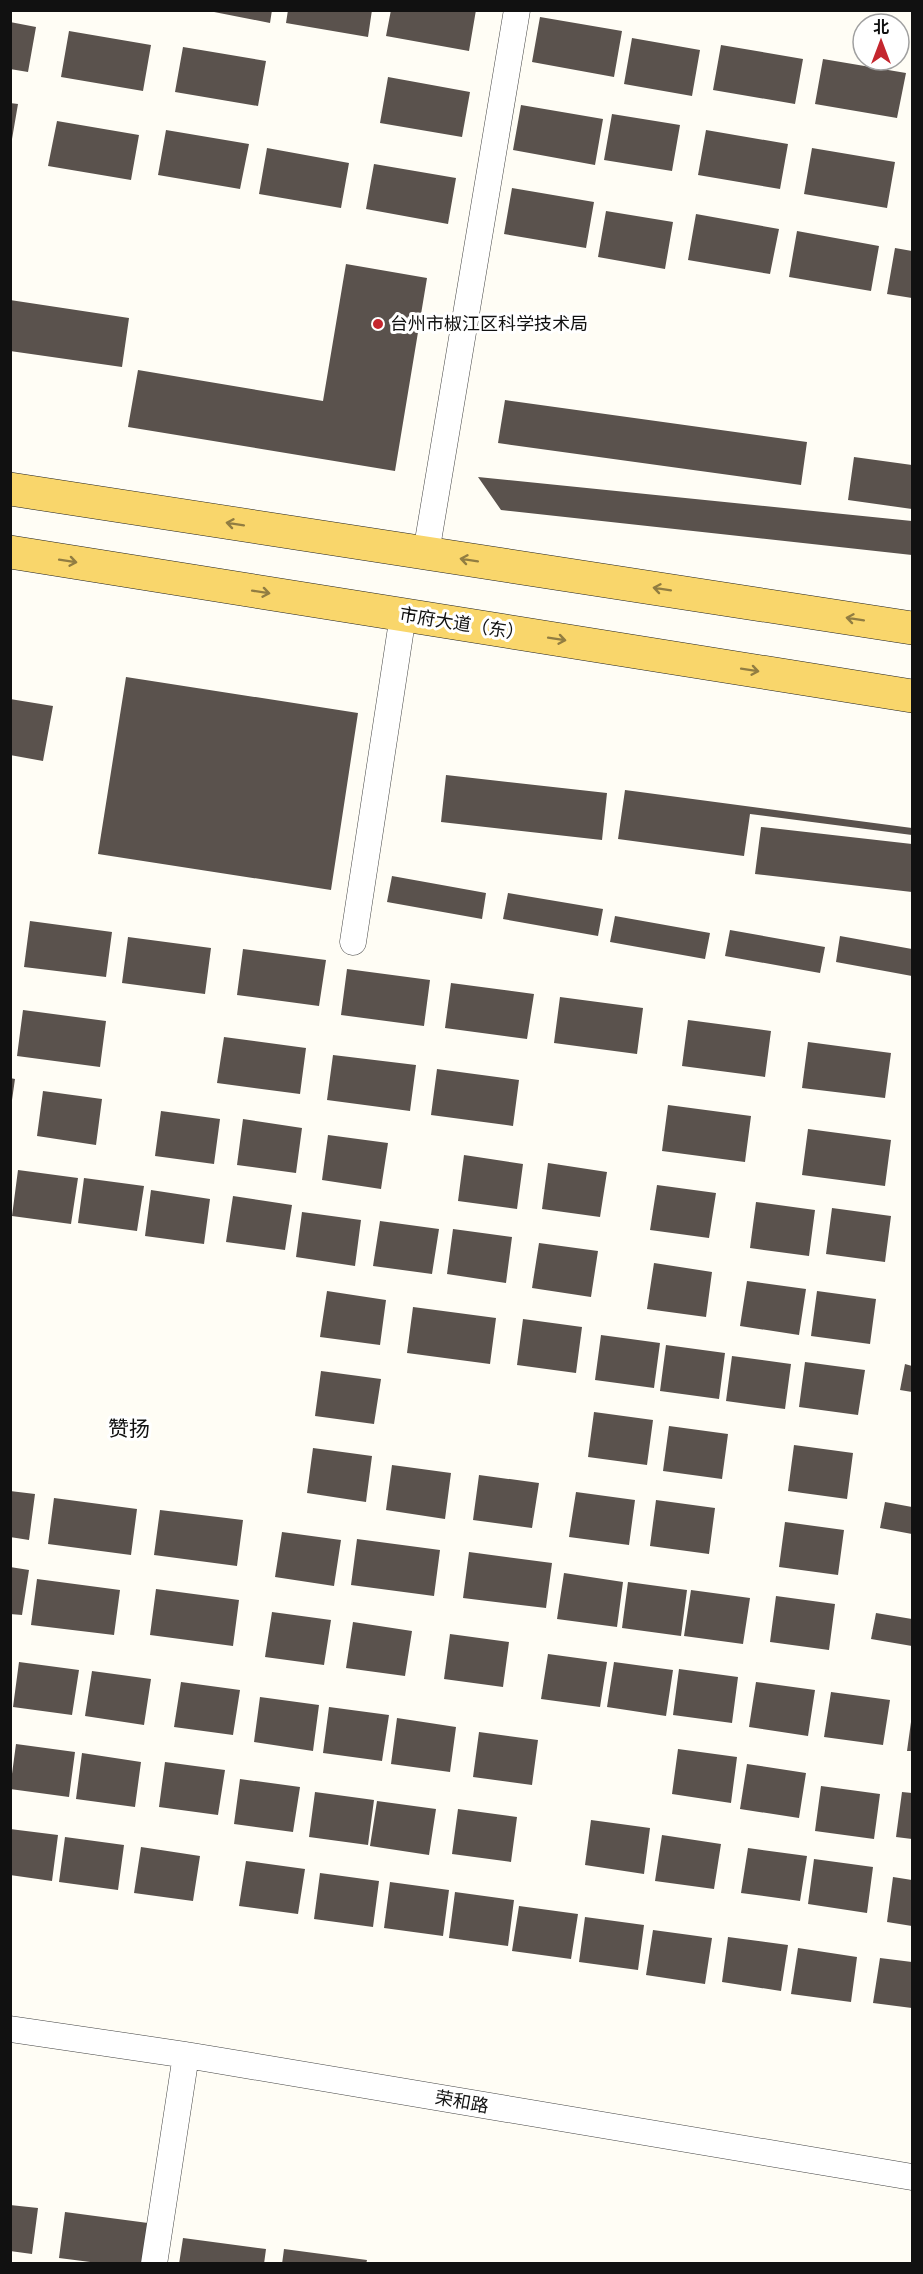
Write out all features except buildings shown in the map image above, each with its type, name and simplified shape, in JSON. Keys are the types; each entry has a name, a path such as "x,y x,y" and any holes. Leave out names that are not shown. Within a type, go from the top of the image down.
{"main road":[{"path":"10,489 912,628"},
{"name":"市府大道（东）","path":"10,552 912,696"}],"street":[{"path":"426,553 517,10"},
{"path":"353,942 404,615"},
{"name":"荣和路","path":"10,2029 186,2055 912,2177"},
{"path":"154,2264 186,2055"}],"place":[{"name":"台州市椒江区科学技术局","path":"378,324"}],"district":[{"name":"赞扬","path":"129,1429"}]}
